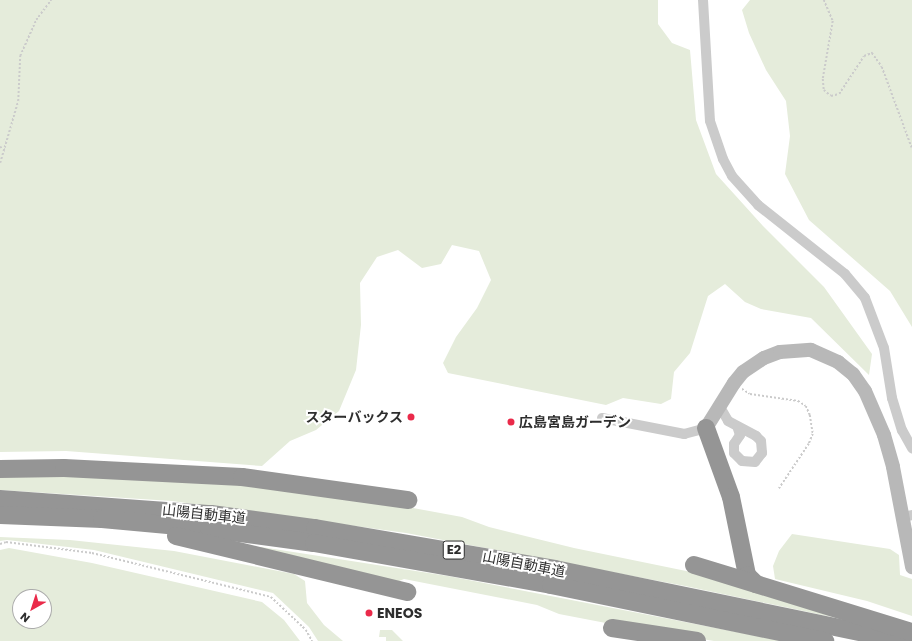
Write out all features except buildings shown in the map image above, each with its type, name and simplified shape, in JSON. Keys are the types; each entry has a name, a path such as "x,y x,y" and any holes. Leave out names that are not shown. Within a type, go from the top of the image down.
{"highway":[{"path":"706,428 708,443 723,487 736,562 731,571 722,574"},
{"path":"706,428 731,497 747,575 756,584"},
{"path":"0,469 64,468 242,477 408,500"},
{"name":"山陽自動車道","path":"0,499 102,504 211,514 315,528 555,569 902,641"},
{"path":"0,516 172,535 407,592"},
{"name":"山陽自動車道","path":"0,516 102,519 209,529 314,543 551,585 825,641"},
{"path":"694,565 912,632"},
{"path":"612,628 697,641"},
{"path":"644,641 674,637"}],"street":[{"path":"703,0 710,121 723,160 732,176 758,205 845,274 865,298 884,348 892,398 902,430 912,448"},
{"path":"602,418 684,434 706,428 734,383 743,372 764,358 780,352 811,350 838,362 853,374 875,413 889,450 907,516 912,561"},
{"path":"720,407 724,418 737,426"}],"path":[{"path":"0,164 19,95 20,56 36,20 51,0"},
{"path":"824,0 833,21 823,79 824,90 831,96 839,94 864,56 872,53 878,57 912,148"},
{"path":"0,147 5,149"},
{"path":"734,383 750,394 798,401 806,406 810,415 813,434 809,444 779,489"},
{"path":"0,544 6,542 92,552 271,597 306,630 312,641"}],"green space":[{"path":"0,0 658,0 658,24 672,43 690,50 696,120 716,174 763,226 824,287 872,354 869,375 811,318 761,309 745,302 725,284 708,296 690,353 674,372 671,399 661,404 623,398 606,405 448,373 443,363 456,337 477,308 491,280 479,251 452,245 441,264 422,268 398,250 377,257 360,283 361,325 356,370 339,411 316,430 290,441 262,466 66,451 0,452"},
{"path":"750,0 912,0 912,327 890,291 809,220 785,174 790,136 786,101 766,70 749,33 742,10"},
{"path":"82,473 281,487 462,517 489,527 574,548 691,572 884,628 685,586 406,533 172,501 0,490 0,475"},
{"path":"792,534 890,549 899,555 900,575 912,579 912,616 867,601 775,579 773,566 779,551"},
{"path":"0,537 70,540 174,551 294,574 305,581 307,603 324,625 343,641 318,641 309,627 273,593 94,550 7,540 0,541"},
{"path":"261,547 448,576 783,641 714,641 611,624 559,614 537,605 404,579 394,583 261,551"},
{"path":"9,548 92,563 262,602 284,620 300,641 0,641 0,550"},
{"path":"380,630 392,630 403,641 386,641 386,637 379,637"}],"place":[{"name":"スターバックス","path":"411,417"},
{"name":"広島宮島ガーデン","path":"511,422"},
{"name":"ENEOS","path":"369,613"}]}
